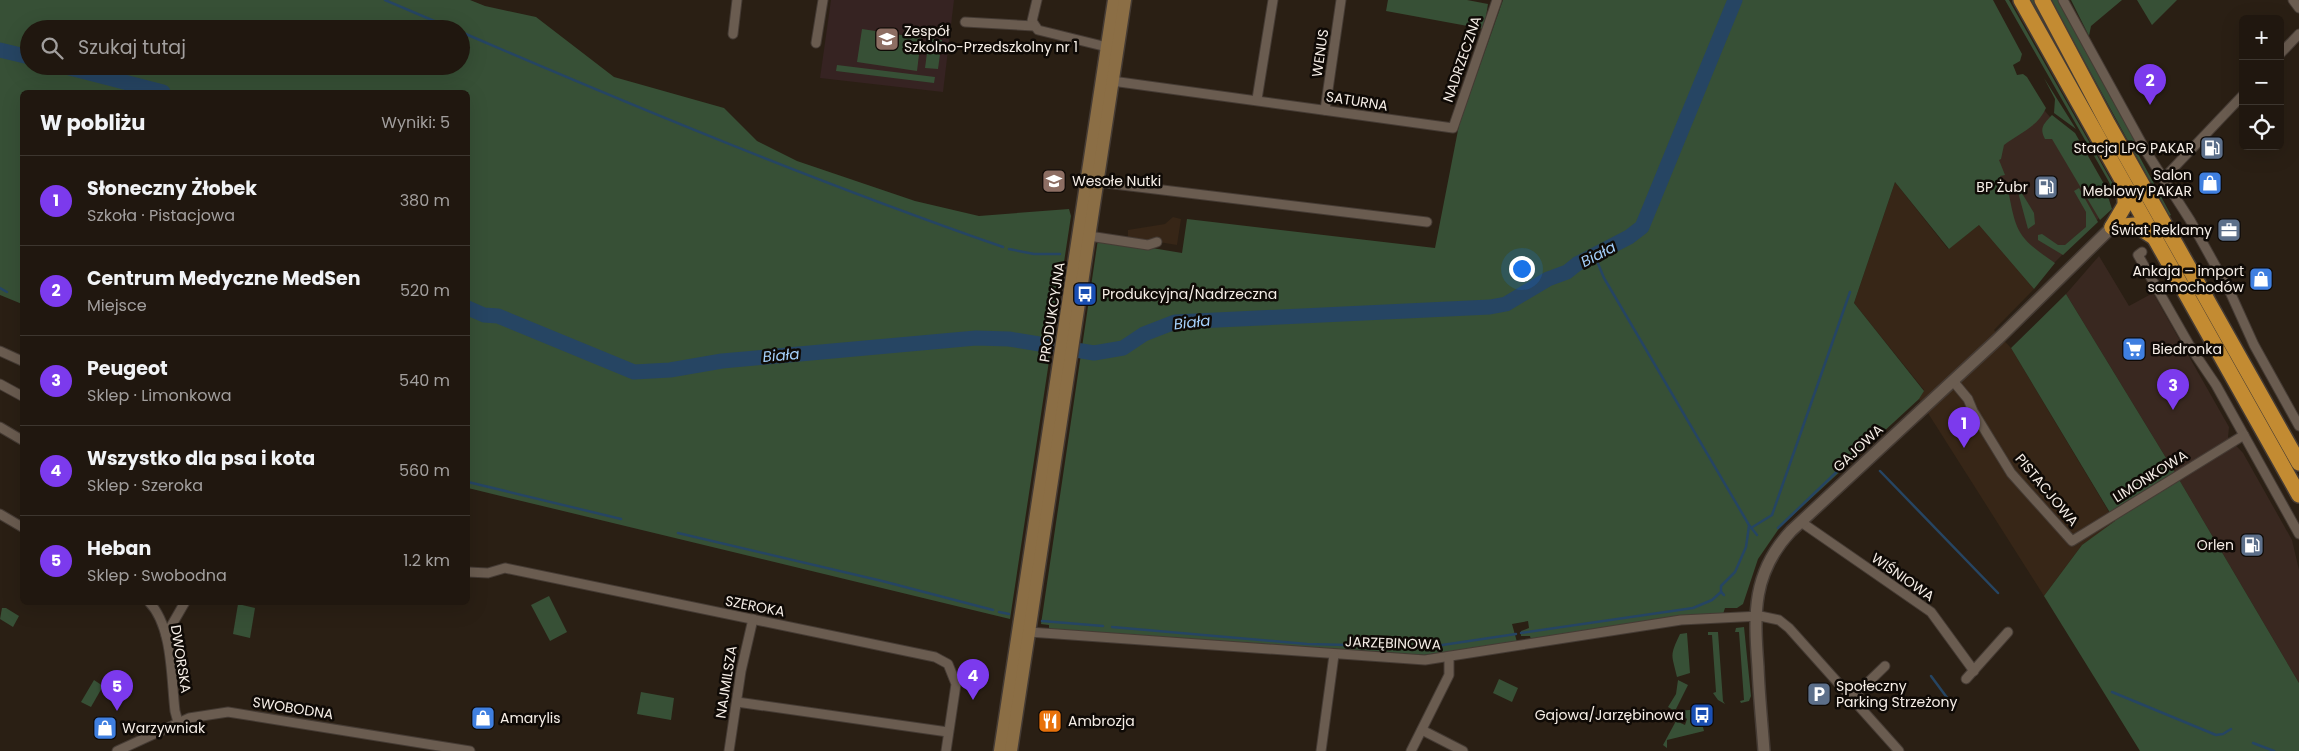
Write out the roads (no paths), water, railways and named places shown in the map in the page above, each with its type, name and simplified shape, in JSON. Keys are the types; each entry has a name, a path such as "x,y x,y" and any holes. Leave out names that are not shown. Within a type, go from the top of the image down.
{"highway":[{"path":"2021,0 2299,495"},
{"path":"2042,0 2113,132 2299,463"},
{"path":"2112,227 2125,205 2125,185"},
{"path":"2112,227 2135,225 2156,238"}],"main road":[{"name":"PRODUKCYJNA","path":"1024,630 1068,340 1114,0"},
{"name":"PRODUKCYJNA","path":"1068,340 1089,236 1125,0"},
{"path":"1000,751 1024,630"},
{"path":"1011,751 1024,630"}],"street":[{"path":"733,34 737,0"},
{"path":"816,43 823,0"},
{"path":"1034,26 1033,15 1036,0"},
{"path":"1257,99 1273,0"},
{"name":"WENUS","path":"1325,110 1341,0"},
{"name":"NADRZECZNA","path":"1453,128 1497,0"},
{"path":"2063,0 2142,145 2164,178 2230,292 2254,345 2299,426"},
{"path":"2293,0 2299,8"},
{"path":"966,22 1034,26 1038,30 1107,47"},
{"path":"2284,50 2299,34"},
{"name":"SATURNA","path":"1112,81 1257,99 1453,128"},
{"path":"2164,178 2239,98"},
{"path":"1097,182 1427,222"},
{"name":"GAJOWA","path":"1764,751 1755,616 1759,590 1768,562 1784,538 1953,381 2112,227"},
{"path":"1089,236 1148,245 1157,242"},
{"path":"2142,252 2138,255 2244,435 2299,534"},
{"path":"0,351 20,359"},
{"name":"PISTACJOWA","path":"1953,381 1968,399 1973,411 2011,473 2072,541"},
{"path":"1,388 20,395"},
{"path":"0,427 20,439"},
{"name":"LIMONKOWA","path":"2072,541 2244,435"},
{"path":"0,514 20,526"},
{"name":"WIŚNIOWA","path":"1801,522 1931,612 1974,671"},
{"name":"SZEROKA","path":"470,572 488,573 505,568 935,657 948,664 956,684 946,751"},
{"name":"DWORSKA","path":"151,605 158,614 166,635 178,722"},
{"path":"166,635 183,605"},
{"name":"JARZĘBINOWA","path":"1024,630 1334,655 1425,660 1449,658 1670,621 1766,617 1783,622 1899,751"},
{"name":"NAJMILSZA","path":"729,751 740,672 753,618"},
{"path":"1966,680 2008,632"},
{"path":"1321,751 1334,655"},
{"path":"1411,751 1449,675 1449,658"},
{"path":"1852,698 1884,666"},
{"path":"736,702 948,732"},
{"name":"SWOBODNA","path":"117,751 178,722 199,716 228,712 432,748 470,751"},
{"path":"1422,730 1463,751"}],"waterway":[{"path":"385,0 432,20"},
{"name":"Biała","path":"470,309 484,315 498,316 634,372 670,370 722,361 976,338 1009,339 1094,353 1123,348 1144,334 1175,322 1490,307 1506,304 1548,279 1567,272 1577,264 1629,237 1642,227 1735,0"},
{"path":"470,36 595,89 798,171 1003,247"},
{"name":"Biała","path":"0,50 20,55"},
{"name":"Biała","path":"97,75 155,90"},
{"path":"1009,249 1034,254 1060,254"},
{"path":"1594,254 1604,278 1749,525 1757,535"},
{"path":"0,288 7,292"},
{"path":"1751,528 1772,515 1850,292"},
{"path":"1853,458 1862,451"},
{"path":"1778,528 1847,462"},
{"path":"1880,471 1998,593"},
{"path":"470,482 621,519"},
{"path":"1724,595 1721,592 1721,586 1735,572 1746,547 1749,526"},
{"path":"678,533 882,581 993,610"},
{"path":"1521,633 1693,608 1712,600 1721,592"},
{"path":"999,612 1009,614"},
{"path":"1042,621 1103,626"},
{"path":"1112,627 1307,644 1429,647 1516,634"},
{"path":"1931,676 1948,699"},
{"path":"2112,692 2216,735 2223,734 2231,729"},
{"path":"2253,743 2274,751"}],"place":[{"name":"Zespół Szkolno-Przedszkolny nr 1","path":"887,39"},
{"name":"Centrum Medyczne MedSen","path":"2150,105"},
{"name":"Stacja LPG PAKAR","path":"2212,148"},
{"name":"Wesołe Nutki","path":"1054,181"},
{"name":"Salon Meblowy PAKAR","path":"2210,183"},
{"name":"BP Żubr","path":"2046,187"},
{"name":"Świat Reklamy","path":"2229,230"},
{"name":"Ankaja – import samochodów","path":"2261,279"},
{"name":"Produkcyjna/Nadrzeczna","path":"1085,294"},
{"name":"Biedronka","path":"2134,349"},
{"name":"Peugeot","path":"2173,410"},
{"name":"Słoneczny Żłobek","path":"1964,448"},
{"name":"Orlen","path":"2252,545"},
{"name":"Społeczny Parking Strzeżony","path":"1819,694"},
{"name":"Wszystko dla psa i kota","path":"973,700"},
{"name":"Heban","path":"117,711"},
{"name":"Gajowa/Jarzębinowa","path":"1702,715"},
{"name":"Amarylis","path":"483,718"},
{"name":"Ambrozja","path":"1050,721"},
{"name":"Warzywniak","path":"105,728"}]}
